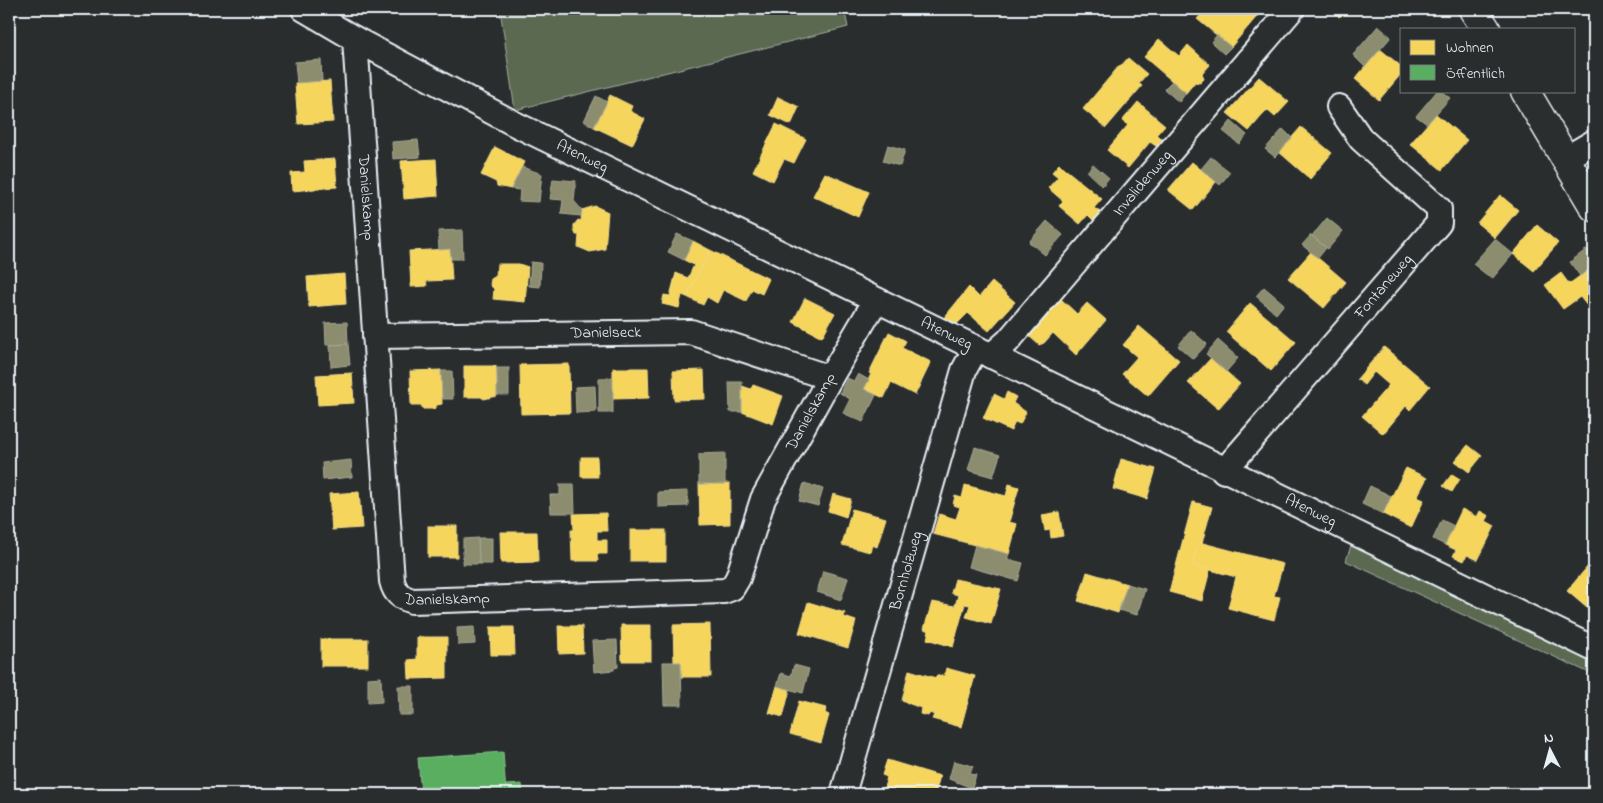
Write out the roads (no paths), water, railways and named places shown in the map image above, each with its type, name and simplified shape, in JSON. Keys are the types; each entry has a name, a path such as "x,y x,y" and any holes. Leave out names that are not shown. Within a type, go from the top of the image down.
{"street":[{"name":"Atenweg","path":"304,9 355,39 512,123 1224,471 1594,649"},
{"name":"Invalidenweg","path":"983,352 1008,341 1292,9"},
{"path":"1473,9 1485,28"},
{"name":"Danielskamp","path":"355,39 392,581 395,591 402,598 412,601 724,591 732,588 738,578 764,499 830,378 876,300"},
{"path":"1526,92 1594,207"},
{"name":"Fontaneweg","path":"1224,471 1439,223 1439,210 1361,138 1339,107"},
{"path":"1565,159 1594,142"},
{"name":"Danielseck","path":"375,336 691,332 830,378"},
{"name":"Bornholzweg","path":"843,794 964,370 983,352"}]}
